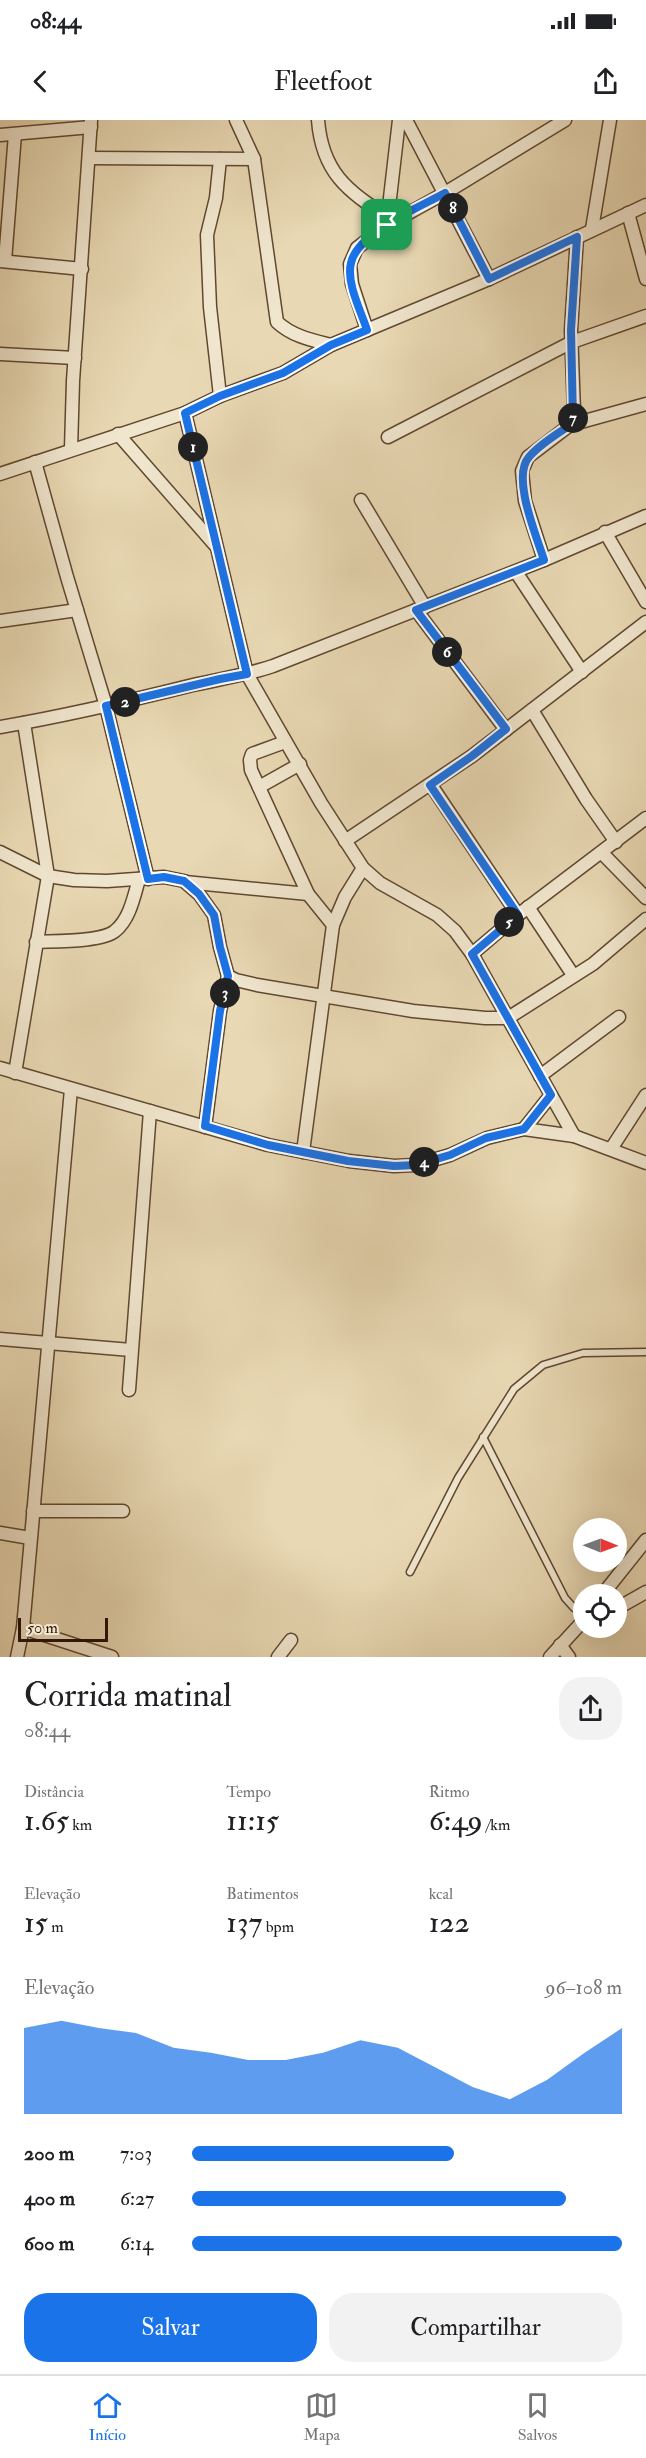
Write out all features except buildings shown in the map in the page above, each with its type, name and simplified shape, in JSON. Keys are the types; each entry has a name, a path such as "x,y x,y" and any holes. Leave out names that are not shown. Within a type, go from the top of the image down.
{"street":[{"path":"236,120 254,159 277,322 286,330 297,335 331,345"},
{"path":"318,120 325,156 338,176 353,194 388,221"},
{"path":"388,221 399,120"},
{"path":"406,120 489,279"},
{"path":"367,330 352,285 350,264 357,248 388,221 445,193 565,120"},
{"path":"592,229 610,120"},
{"path":"0,135 91,123 71,449"},
{"path":"15,134 5,188 2,261 82,269"},
{"path":"89,158 254,159"},
{"path":"220,159 216,198 207,235 210,307 220,396"},
{"path":"0,474 185,413 220,396 283,373 331,345 489,279 646,205"},
{"path":"628,213 646,279"},
{"path":"570,425 574,411 572,342 577,237"},
{"path":"388,437 572,342 646,316"},
{"path":"0,354 75,358"},
{"path":"544,560 525,501 522,471 528,457 570,425 646,404"},
{"path":"185,413 247,674 285,742 363,868 380,883 437,915 455,931 472,954 574,1136"},
{"path":"118,434 216,546"},
{"path":"35,462 106,706 143,879 124,920 115,931 104,936 36,942"},
{"path":"361,500 420,609 506,729"},
{"path":"0,727 247,674 516,572 646,516"},
{"path":"605,532 646,602"},
{"path":"516,572 582,672"},
{"path":"0,621 77,610"},
{"path":"345,841 472,756 646,621"},
{"path":"532,710 591,807 616,842"},
{"path":"15,1072 48,876 24,723"},
{"path":"285,742 252,754 251,770 308,894 333,925"},
{"path":"259,787 300,764"},
{"path":"430,785 573,975"},
{"path":"472,954 523,911 646,818"},
{"path":"0,852 48,876 74,880 107,881 164,877 308,894"},
{"path":"602,853 646,898"},
{"path":"303,1152 333,925 345,897 363,868"},
{"path":"184,881 199,894 214,915 228,976 220,1011 205,1126"},
{"path":"228,976 246,983 413,1011 508,1018 593,964 646,918"},
{"path":"540,1076 619,1017"},
{"path":"0,1068 268,1145 348,1161 394,1166 416,1165 450,1155 486,1138 524,1129 574,1136 646,1163"},
{"path":"17,1657 23,1628 71,1089"},
{"path":"524,1129 551,1095"},
{"path":"611,1149 646,1095"},
{"path":"129,1390 150,1111"},
{"path":"0,1339 131,1350"},
{"path":"33,1511 123,1511"},
{"path":"0,1533 30,1538"},
{"path":"611,1584 646,1540"},
{"path":"627,1603 646,1592"},
{"path":"23,1628 112,1657"},
{"path":"550,1657 573,1632"},
{"path":"278,1657 291,1640"},
{"path":"560,1645 569,1657"}],"lane":[{"path":"410,1572 458,1478 514,1389 543,1365 583,1353 646,1352"},
{"path":"483,1437 565,1598 573,1605"}],"route":[{"path":"445,193 489,279 577,237 571,330 574,369 573,419 570,425 528,457 522,471 525,501 544,560 416,610 506,729 430,785 518,915 472,954 551,1095 524,1129 486,1138 450,1155 416,1165 394,1166 348,1161 268,1145 205,1126 220,1011 228,976 214,915 199,894 184,881 164,877 148,879 106,706 247,674 185,413 220,396 283,373 331,345 367,330 352,285 350,264 357,248 387,225 445,193"}]}
